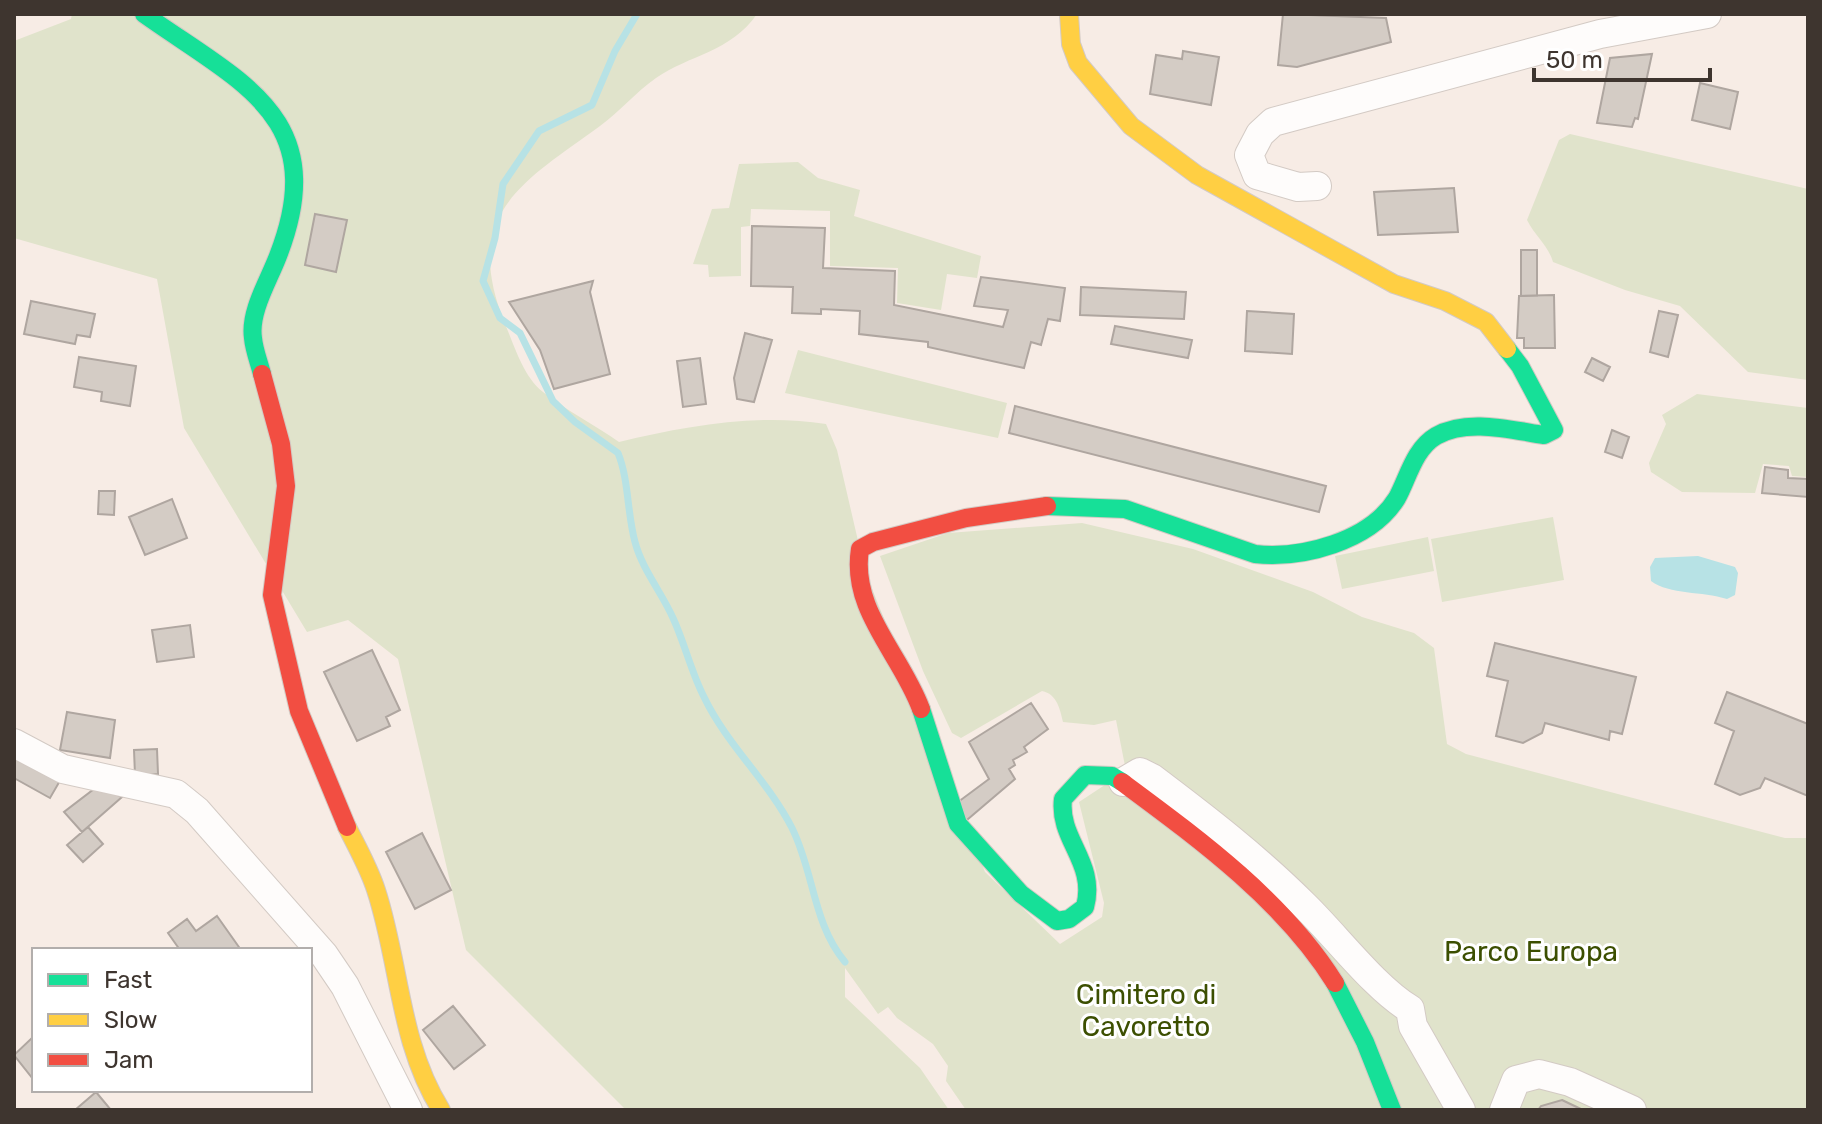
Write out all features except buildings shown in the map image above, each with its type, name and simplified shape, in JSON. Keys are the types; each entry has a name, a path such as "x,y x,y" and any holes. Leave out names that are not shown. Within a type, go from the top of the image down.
{"street":[{"path":"144,14 261,97 283,128 293,154 294,192 280,251 258,307 252,335 281,444 286,486 272,595 299,711 317,761 376,889 411,1044 427,1088 441,1110"},
{"path":"1069,14 1071,44 1078,63 1131,126 1160,150 1222,189 1394,284 1445,301 1486,322 1520,366 1554,430 1544,435 1476,428 1438,435 1425,445 1388,511 1369,524 1303,553 1281,556 1251,551 1204,538 1145,515 1078,505 1001,512 873,542 860,549 857,557 854,568 858,583 880,631 916,693 958,824 966,838 984,852 1013,887 1053,921 1063,922 1085,907 1089,893 1088,877 1061,811 1064,795 1085,775 1112,776 1123,782 1237,875 1311,949 1353,1016 1392,1110"},
{"path":"1317,186 1298,187 1257,175 1249,155 1260,134 1273,122 1600,34 1707,14"},
{"path":"14,743 63,769 176,794 197,811 324,955 345,986 408,1110"},
{"path":"1123,782 1140,772 1152,778 1256,857 1347,946 1394,999 1410,1009 1413,1026 1461,1110"},
{"path":"1504,1110 1516,1080 1539,1074 1570,1082 1632,1110"}],"green space":[{"path":"72,14 757,14 735,37 656,78 523,185 506,206 495,228 490,255 493,286 516,351 536,385 619,442 722,423 774,420 826,424 837,450 865,571 985,872 1060,944 1102,917 1104,903 1079,802 1126,771 1116,720 1094,725 1063,722 1054,699 1042,691 961,738 952,733 923,671 880,556 948,533 1082,523 1193,549 1313,592 1362,617 1414,633 1434,648 1447,744 1466,754 1785,838 1808,838 1808,1110 966,1110 946,1081 948,1066 933,1044 897,1018 888,1007 878,1014 845,968 845,997 920,1068 949,1110 626,1110 466,950 398,659 348,620 307,632 184,428 157,279 14,238 14,41 71,19"},
{"path":"1570,134 1808,189 1808,380 1748,372 1680,306 1625,290 1553,262 1527,220 1559,140"},
{"path":"798,162 818,178 860,190 854,216 981,256 977,278 947,274 941,310 897,303 898,268 830,266 830,211 751,209 750,226 741,227 741,276 709,277 708,265 693,264 712,209 729,208 739,164"},
{"path":"798,350 1007,403 998,438 785,393"},
{"path":"1697,394 1808,408 1808,477 1792,476 1789,466 1763,464 1755,493 1682,492 1651,472 1649,463 1666,424 1662,415"},
{"path":"1553,517 1564,580 1442,602 1431,539"},
{"path":"1428,537 1434,571 1342,589 1335,556"}],"water":[{"path":"1698,556 1735,567 1738,573 1735,595 1727,599 1677,591 1651,581 1650,567 1655,558"}],"waterway":[{"path":"637,14 615,51 592,105 539,131 503,184 495,238 483,281 500,318 520,333 553,401 575,422 618,453 632,531 642,562 673,618 699,687 713,714 792,828 826,931 845,962"}],"traffic: fast":[{"path":"144,14 243,84 268,109 285,137 293,169 292,209 254,318 254,347 262,374"},
{"path":"1047,506 1125,509 1255,554 1293,554 1333,544 1370,526 1385,513 1397,498 1422,448 1436,436 1475,426 1544,435 1554,430 1520,366 1507,349"},
{"path":"921,709 958,824 1021,894 1057,921 1069,919 1085,907 1087,891 1082,864 1066,827 1063,799 1085,775 1112,776 1122,782"},
{"path":"1335,983 1365,1042 1392,1110"}],"traffic: slow":[{"path":"1069,14 1071,44 1078,63 1131,126 1197,175 1394,284 1445,301 1486,322 1507,349"},
{"path":"347,827 376,890 416,1058 441,1110"}],"traffic: jam":[{"path":"262,374 281,444 286,486 272,595 299,711 347,827"},
{"path":"921,709 862,592 860,549 873,542 966,518 1047,506"},
{"path":"1122,782 1210,849 1265,898 1291,925 1335,983"}],"park label":[{"name":"Parco Europa","path":"1531,951"},
{"name":"Cimitero di Cavoretto","path":"1146,1010"}]}
